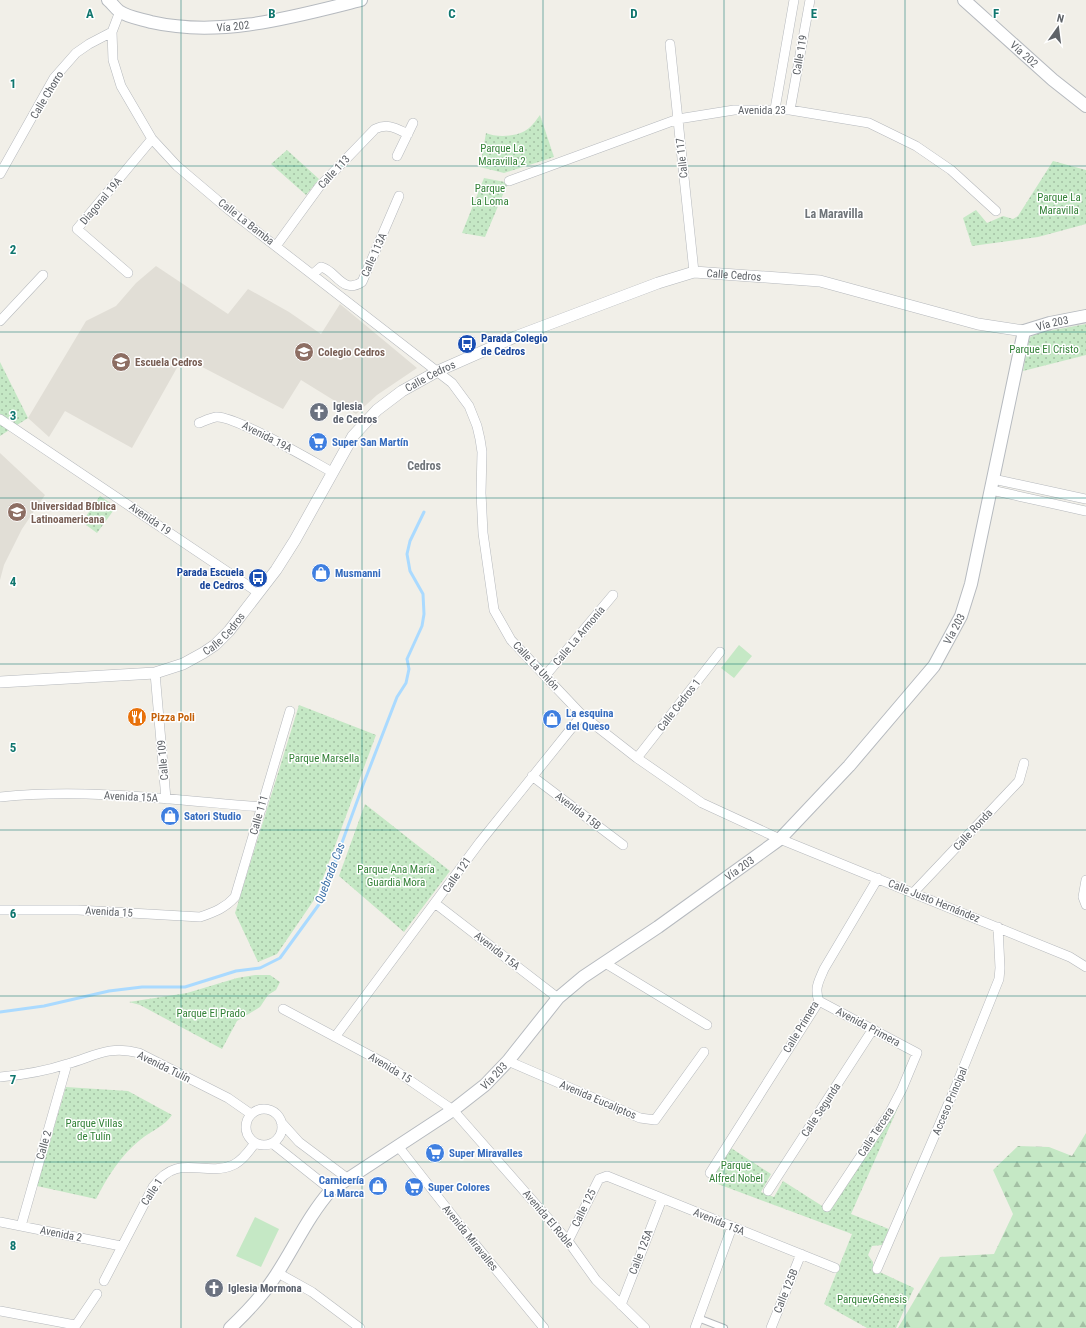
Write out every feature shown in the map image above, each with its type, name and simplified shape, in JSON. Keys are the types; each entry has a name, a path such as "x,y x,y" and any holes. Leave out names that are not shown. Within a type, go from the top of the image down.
{"main road":[{"name":"Vía 202","path":"108,0 120,11 140,19 170,26 221,28 265,22 323,4 361,0"},
{"name":"Vía 202","path":"964,0 1053,80 1086,106"},
{"name":"Vía 203","path":"230,1328 253,1306 278,1273 319,1203 331,1190 347,1178 453,1110 485,1085 508,1061 558,998 583,977 658,927 780,839 849,766 934,666 962,616 972,584 1024,331 1050,323 1086,316"}],"street":[{"name":"Calle 119","path":"775,109 794,0"},
{"name":"Calle 119","path":"790,110 810,0"},
{"path":"112,32 120,11"},
{"name":"Calle La Bamba","path":"112,32 112,60 121,86 152,139 177,166 229,210 438,371"},
{"name":"Calle Chorro","path":"0,174 54,78 76,53 89,44 112,32"},
{"name":"Calle 117","path":"670,44 694,272"},
{"name":"Avenida 23","path":"509,181 678,119 734,110 775,109 790,110 869,123 916,146 951,170 996,211"},
{"path":"397,156 413,123"},
{"name":"Calle 113","path":"276,246 319,187 375,129 391,125 408,134"},
{"name":"Diagonal 19A","path":"128,273 77,229 152,139"},
{"name":"Calle 113A","path":"313,274 321,267 330,270 342,283 353,285 362,282 399,196"},
{"name":"Calle Cedros","path":"0,682 156,673 183,664 215,645 229,631 259,593 295,540 353,436 377,410 402,391 438,371 560,319 621,296 694,272 820,281 978,324 1024,331"},
{"path":"0,321 43,275"},
{"name":"Calle La Unión","path":"438,371 452,383 463,396 478,426 482,452 481,493 483,533 494,610 511,640 582,714 637,758 702,803 780,839"},
{"name":"Avenida 19A","path":"199,423 216,417 232,420 332,472"},
{"name":"Avenida 19","path":"0,419 259,593"},
{"path":"992,485 1086,499"},
{"path":"992,485 1086,511"},
{"name":"Calle La Armonía","path":"545,676 614,595"},
{"name":"Calle Cedros 1","path":"637,758 720,652"},
{"name":"Calle 109","path":"156,673 166,799"},
{"name":"Calle 111","path":"217,912 228,906 236,896 290,711"},
{"name":"Calle 121","path":"335,1038 436,904 480,842 582,714"},
{"name":"Calle Ronda","path":"914,892 1019,781 1024,763"},
{"name":"Avenida 15B","path":"532,776 623,845"},
{"name":"Avenida 15A","path":"0,798 56,793 166,799 262,807"},
{"name":"Calle Justo Hernández","path":"780,839 914,892 1070,957 1086,967"},
{"name":"Calle Primera","path":"710,1173 819,1001 816,992 817,984 824,969 878,878"},
{"path":"1086,880 1083,896 1086,905"},
{"name":"Avenida 15A","path":"436,904 558,998"},
{"name":"Avenida 15","path":"0,910 78,910 200,917 217,912"},
{"name":"Acceso Principal","path":"878,1269 957,1084 999,979 1000,968 998,927"},
{"path":"605,963 707,1025"},
{"name":"Avenida Primera","path":"819,1001 917,1053"},
{"name":"Avenida 15","path":"283,1009 386,1064 453,1110"},
{"name":"Calle Segunda","path":"768,1191 873,1030"},
{"name":"Avenida Tulín","path":"0,1077 68,1064 99,1052 127,1050 139,1053 228,1098 251,1114"},
{"name":"Avenida Eucaliptos","path":"508,1061 640,1118 655,1120 704,1052"},
{"name":"Calle Tercera","path":"827,1207 890,1112 902,1089 917,1053"},
{"name":"Calle 2","path":"21,1226 68,1064"},
{"path":"281,1122 280,1136 272,1144 267,1145 255,1143 247,1135 246,1124 251,1114 256,1111 268,1110 274,1112 299,1142 347,1178"},
{"name":"Avenida El Roble","path":"453,1110 568,1241 596,1280 645,1328"},
{"name":"Calle 1","path":"104,1281 121,1246 159,1178 182,1166 224,1168 234,1165 241,1160 255,1143"},
{"path":"272,1144 331,1190"},
{"name":"Avenida Miravalles","path":"398,1146 470,1238 544,1328"},
{"name":"Avenida 15A","path":"602,1177 611,1177 662,1199 836,1268"},
{"name":"Calle 125","path":"568,1241 597,1183 602,1177"},
{"name":"Calle 125A","path":"621,1305 662,1199"},
{"name":"Avenida 2","path":"0,1222 121,1246"},
{"path":"695,1328 732,1227"},
{"name":"Calle 125B","path":"771,1328 800,1254"},
{"path":"278,1273 312,1292 360,1328"},
{"path":"0,1311 74,1327 97,1294"},
{"path":"698,1318 724,1328"}],"shaded area":[{"path":"156,266 228,314 248,289 289,312 321,334 340,304 417,368 377,395 356,414 301,380 283,409 183,357 132,448 65,411 49,437 28,418 86,321 116,306 136,283"},
{"name":"Universidad Bíblica Latinoamericana","path":"0,453 45,495 22,529 4,565 0,580"}],"green space":[{"name":"Parque La Maravilla 2","path":"540,115 554,157 504,173 480,167 486,133 496,136 508,136 520,133 530,127"},
{"path":"287,150 319,179 306,195 271,164"},
{"name":"Parque La Maravilla","path":"1053,161 1086,170 1086,224 1038,237 972,246 963,218 976,210 987,223 1003,216 1013,219 1018,216"},
{"name":"Parque La Loma","path":"484,178 505,182 507,185 485,237 462,233"},
{"name":"Parque El Cristo","path":"1086,324 1086,355 1023,371 1029,338 1037,333"},
{"path":"0,362 28,418 0,436"},
{"path":"100,496 116,507 97,533 82,522"},
{"path":"739,645 752,656 734,678 721,668"},
{"name":"Parque Marsella","path":"299,705 376,735 316,897 277,954 258,962 235,913"},
{"name":"Parque Ana María Guardia Mora","path":"365,804 450,871 404,932 339,876"},
{"name":"Parque El Prado","path":"255,975 270,975 280,982 276,990 268,995 260,1007 237,1021 222,1049 140,1005 129,1002 187,993 237,978"},
{"name":"Parque Villas de Tulín","path":"66,1087 128,1091 172,1115 166,1122 140,1140 126,1153 110,1174 96,1199 37,1186"},
{"path":"900,1103 851,1214 889,1229 882,1245 872,1246 868,1255 873,1262 873,1269 914,1288 896,1328 867,1328 824,1304 852,1234 710,1181 731,1148 771,1174 761,1192 774,1197 783,1181 830,1211"},
{"path":"1086,1133 1086,1328 898,1328 940,1257 994,1254 1013,1214 993,1170 1018,1146 1049,1147 1072,1156"},
{"path":"255,1217 279,1229 261,1267 236,1256"}],"waterway":[{"name":"Quebrada Cas","path":"0,1012 44,1006 109,991 142,987 185,987 236,971 260,968 280,958 320,903 397,697 406,683 409,669 407,659 422,626 424,614 423,594 410,571 407,554 410,541 424,512"}],"place":[{"name":"Parada Colegio de Cedros","path":"467,344"},
{"name":"Colegio Cedros","path":"304,352"},
{"name":"Escuela Cedros","path":"121,362"},
{"name":"Iglesia de Cedros","path":"319,412"},
{"name":"Super San Martín","path":"318,442"},
{"name":"Universidad Bíblica Latinoamericana","path":"17,512"},
{"name":"Musmanni","path":"321,573"},
{"name":"Parada Escuela de Cedros","path":"258,578"},
{"name":"Pizza Poli","path":"137,717"},
{"name":"La esquina del Queso","path":"552,719"},
{"name":"Satori Studio","path":"170,816"},
{"name":"Super Miravalles","path":"435,1153"},
{"name":"Carnicería La Marca","path":"378,1186"},
{"name":"Super Colores","path":"414,1187"},
{"name":"Iglesia Mormona","path":"214,1288"}],"district":[{"name":"La Maravilla","path":"834,214"},
{"name":"Cedros","path":"424,466"}],"park label":[{"name":"Parque Alfred Nobel","path":"736,1171"},
{"name":"ParquevGénesis","path":"872,1299"}]}
